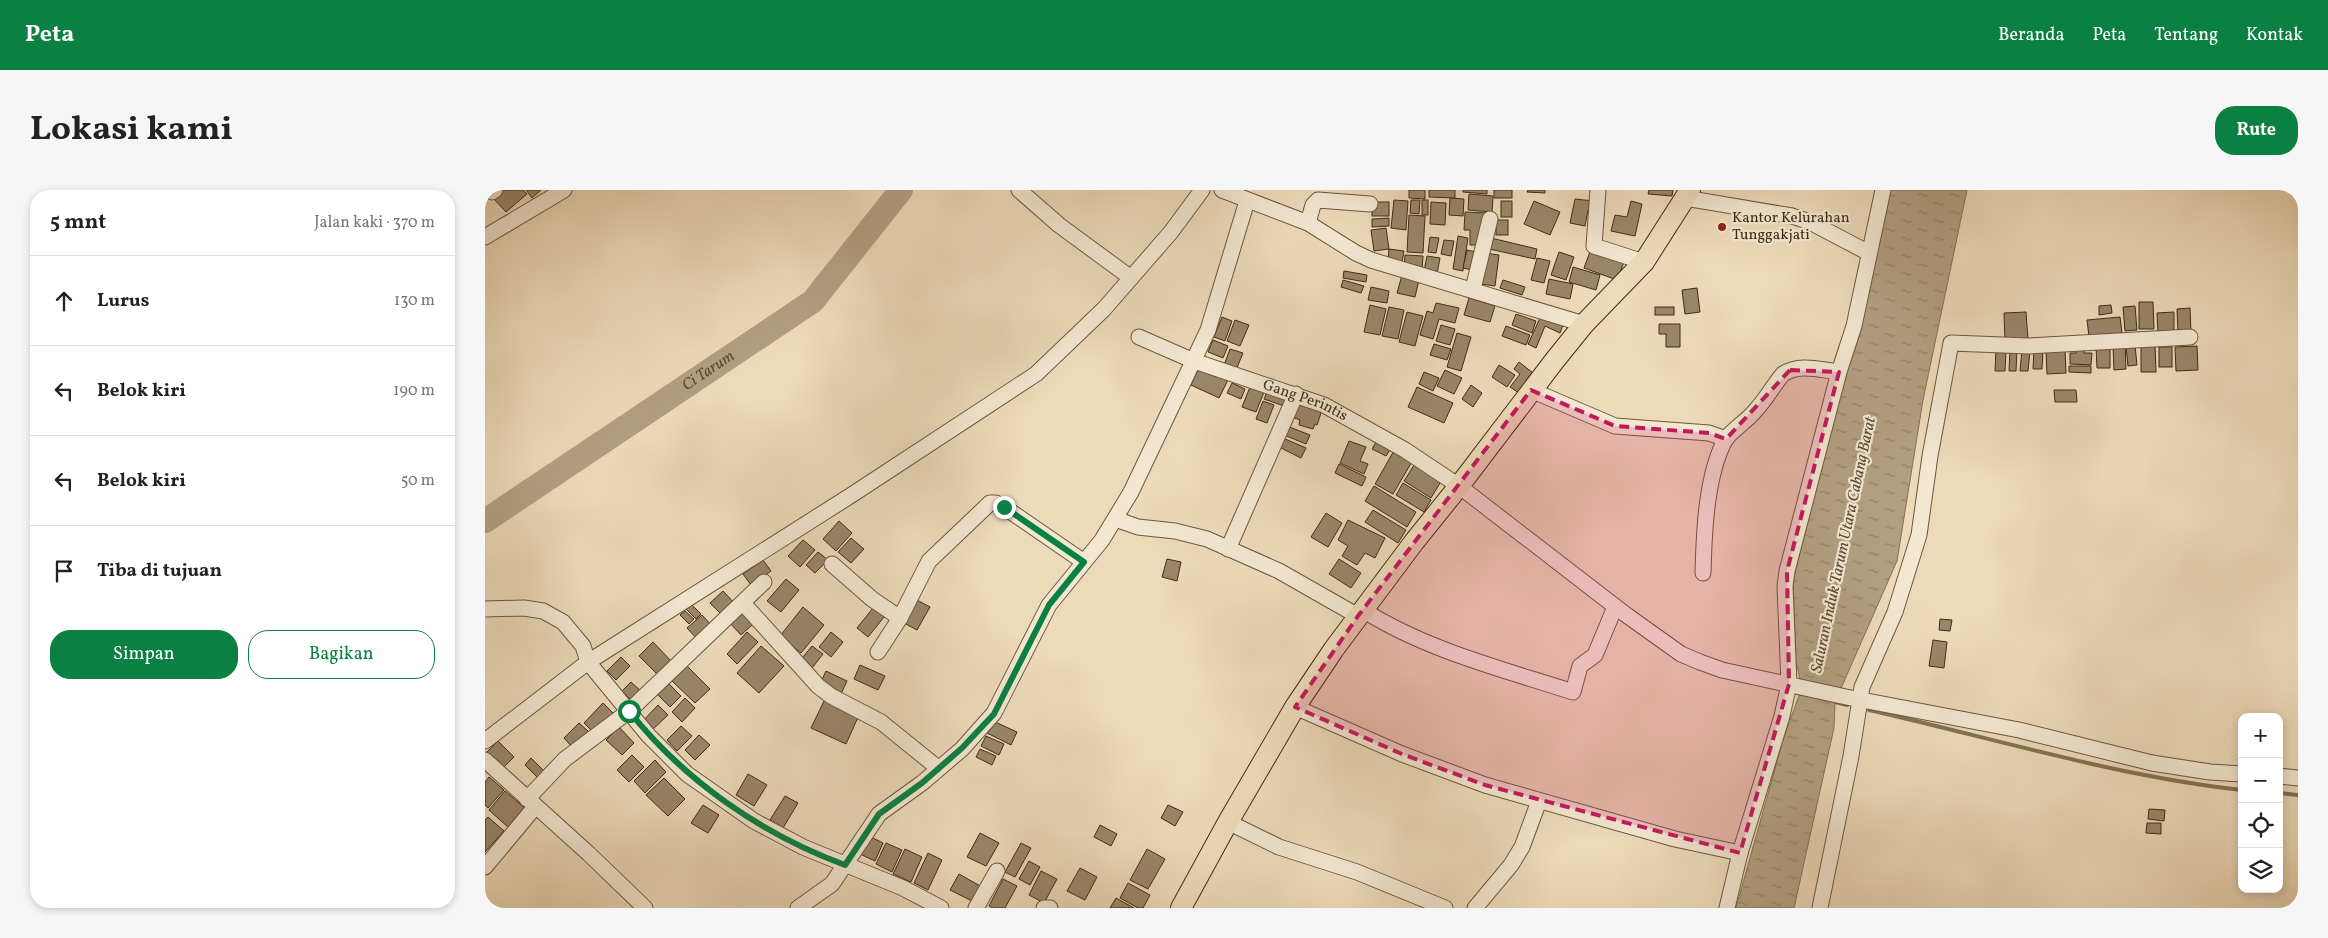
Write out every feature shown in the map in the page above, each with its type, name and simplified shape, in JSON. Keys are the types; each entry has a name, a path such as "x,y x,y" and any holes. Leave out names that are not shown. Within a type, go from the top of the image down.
{"main road":[{"path":"1181,908 1295,706 1360,613 1584,324 1644,262 1687,194"}],"street":[{"path":"485,237 565,190"},
{"path":"1019,190 1059,225 1131,278"},
{"path":"485,742 588,662 850,496 1036,374 1104,309 1171,232 1202,190"},
{"path":"1222,190 1308,223 1356,253 1371,260 1473,289 1584,324"},
{"path":"1599,190 1593,246 1644,262"},
{"path":"1727,908 1740,854 1782,716 1796,685 1790,660 1785,593 1787,570 1839,372 1854,326 1883,190"},
{"path":"1687,194 1792,216 1810,222 1869,253"},
{"path":"798,908 826,888 845,865 879,814 922,783 962,748 994,714 1049,605 1084,562 1115,519 1131,492 1194,361 1215,311 1247,200"},
{"path":"1308,223 1313,204 1318,200 1370,204"},
{"path":"1473,289 1490,219"},
{"name":"Gang Perintis","path":"1139,337 1194,361 1324,405 1389,441 1459,486 1615,606 1681,654 1700,662 1722,670 1853,698 2019,730 2152,764 2238,774"},
{"path":"1820,908 1851,756 1853,698 1895,612 1919,535 1930,456 1951,342 2029,346 2190,337"},
{"path":"1703,573 1705,529 1713,476 1716,460 1726,439 1752,415 1783,374 1798,367 1839,372"},
{"path":"1531,390 1615,426 1709,433 1726,439"},
{"path":"1228,549 1296,394"},
{"path":"878,652 900,618 929,561 990,503 996,503 1004,507 1084,562"},
{"path":"1115,519 1138,527 1192,535 1279,571 1360,613 1491,667 1573,692 1580,666 1595,655 1615,606"},
{"path":"831,564 873,599 900,618"},
{"path":"485,867 565,759 629,711 764,582"},
{"path":"743,603 818,686 831,696 881,722 938,768"},
{"path":"485,609 524,608 543,611 563,622 583,646 588,662 648,735 687,774 754,821 803,848 903,888 941,908"},
{"path":"1295,706 1402,754 1485,785 1675,839 1740,854"},
{"path":"485,760 589,854 645,908"},
{"path":"2283,776 2298,778"},
{"path":"1475,908 1511,865 1522,847 1539,801"},
{"path":"1228,822 1279,848 1357,872 1445,908"},
{"path":"976,908 997,871"},
{"path":"1044,908 1050,908"}],"highlighted area":[{"path":"1790,370 1839,372 1787,571 1789,684 1740,853 1485,785 1402,754 1295,707 1358,616 1531,390 1615,426 1709,433 1726,439"}],"water":[{"name":"Saluran Induk Tarum Utara Cabang Barat","path":"1888,190 1967,190 1923,400 1897,561 1835,702 1834,728 1794,908 1736,908 1783,740 1802,687 1796,662 1793,581"}],"building":[{"path":"502,190 523,190 527,194 506,212 493,198"},
{"path":"526,190 541,190 532,198"},
{"path":"1409,190 1425,190 1425,199 1409,198"},
{"path":"1429,190 1455,190 1455,198 1429,197"},
{"path":"1463,190 1487,190 1487,194 1463,192"},
{"path":"1494,190 1512,190 1512,198 1494,198"},
{"path":"1528,190 1545,190 1545,193 1527,192"},
{"path":"1649,190 1673,190 1672,196 1648,194"},
{"path":"1469,194 1493,196 1492,212 1468,210"},
{"path":"1450,198 1464,199 1463,216 1449,215"},
{"path":"1575,199 1594,201 1593,210 1588,210 1585,226 1570,223"},
{"path":"1394,200 1408,201 1406,230 1391,228"},
{"path":"1411,200 1420,200 1419,214 1410,213"},
{"path":"1422,200 1428,200 1428,215 1422,215"},
{"path":"1501,201 1512,201 1512,217 1501,217"},
{"path":"1534,201 1560,212 1550,235 1524,224"},
{"path":"1631,201 1642,204 1635,236 1611,231 1615,215 1627,217"},
{"path":"1372,202 1389,202 1389,216 1372,216"},
{"path":"1431,202 1446,203 1445,225 1430,224"},
{"path":"1465,212 1487,213 1483,245 1470,245 1470,230 1464,230"},
{"path":"1409,215 1425,216 1423,253 1407,252"},
{"path":"1389,218 1389,226 1372,227 1372,219"},
{"path":"1496,220 1508,220 1508,235 1496,235"},
{"path":"1386,228 1389,249 1374,251 1371,230"},
{"path":"1458,236 1468,238 1463,271 1453,269"},
{"path":"1430,237 1439,238 1436,253 1428,252"},
{"path":"1491,238 1537,249 1535,259 1489,249"},
{"path":"1444,240 1454,241 1451,256 1441,254"},
{"path":"1389,249 1404,251 1402,263 1388,261"},
{"path":"1591,249 1624,262 1617,280 1584,268"},
{"path":"1467,250 1481,253 1477,271 1463,268"},
{"path":"1559,252 1574,257 1566,280 1551,275"},
{"path":"1485,253 1499,255 1495,286 1480,284"},
{"path":"1405,255 1423,256 1422,270 1404,269"},
{"path":"1427,256 1440,258 1437,274 1424,271"},
{"path":"1537,258 1550,261 1544,283 1531,280"},
{"path":"1573,267 1600,275 1596,290 1569,282"},
{"path":"1344,271 1367,275 1366,282 1343,278"},
{"path":"1402,275 1419,280 1415,297 1397,293"},
{"path":"1549,279 1573,284 1570,299 1546,294"},
{"path":"1343,280 1364,286 1361,293 1341,287"},
{"path":"1503,280 1525,287 1522,295 1500,288"},
{"path":"1371,287 1389,291 1387,303 1368,300"},
{"path":"1697,288 1700,312 1685,314 1682,290"},
{"path":"1469,298 1495,306 1490,322 1464,315"},
{"path":"2139,302 2153,302 2154,329 2139,329"},
{"path":"1436,303 1459,308 1455,323 1439,319 1433,339 1420,335 1427,311 1433,313"},
{"path":"1370,305 1386,309 1380,335 1364,332"},
{"path":"2111,305 2112,313 2099,315 2099,306"},
{"path":"2135,306 2137,330 2125,331 2123,307"},
{"path":"1389,307 1404,310 1398,339 1382,336"},
{"path":"1655,307 1674,307 1674,315 1655,315"},
{"path":"2190,308 2191,333 2178,333 2177,309"},
{"path":"1407,312 1423,316 1415,346 1399,342"},
{"path":"2026,312 2028,340 2005,341 2004,313"},
{"path":"2174,312 2174,333 2158,333 2157,313"},
{"path":"1516,314 1536,321 1532,333 1512,325"},
{"path":"1541,316 1563,325 1560,333 1545,326 1536,348 1528,344"},
{"path":"1222,317 1232,321 1225,341 1214,337"},
{"path":"2120,317 2122,333 2089,337 2087,320"},
{"path":"1235,320 1249,325 1240,346 1227,341"},
{"path":"1659,324 1680,324 1680,347 1666,347 1666,334 1659,334"},
{"path":"1441,325 1455,329 1450,345 1436,341"},
{"path":"1506,326 1530,335 1526,345 1502,336"},
{"path":"1457,333 1471,337 1461,371 1447,367"},
{"path":"1213,340 1228,346 1223,358 1208,352"},
{"path":"1434,344 1451,349 1447,360 1430,355"},
{"path":"2125,345 2126,369 2114,370 2113,346"},
{"path":"2135,345 2137,365 2128,366 2126,346"},
{"path":"2141,345 2155,345 2156,372 2141,372"},
{"path":"2096,346 2110,346 2110,368 2097,368"},
{"path":"2197,346 2198,370 2176,371 2175,347"},
{"path":"2076,347 2084,347 2084,353 2092,353 2091,365 2070,364 2070,353 2076,353"},
{"path":"2159,347 2172,347 2172,367 2159,367"},
{"path":"1230,349 1243,353 1236,370 1224,365"},
{"path":"2022,349 2030,350 2028,371 2020,371"},
{"path":"1996,350 2006,351 2005,371 1995,371"},
{"path":"2010,350 2017,350 2016,371 2009,371"},
{"path":"2034,350 2043,350 2042,369 2033,369"},
{"path":"2065,350 2066,373 2047,374 2046,351"},
{"path":"1519,362 1533,373 1519,393 1510,387 1520,374 1514,369"},
{"path":"1499,365 1515,375 1507,387 1492,377"},
{"path":"1200,366 1228,380 1219,398 1191,385"},
{"path":"2069,366 2091,366 2091,373 2069,372"},
{"path":"1445,370 1462,378 1454,394 1437,386"},
{"path":"1424,372 1439,378 1433,391 1419,384"},
{"path":"1232,383 1245,389 1241,399 1227,393"},
{"path":"1471,385 1482,393 1473,407 1462,399"},
{"path":"1250,387 1264,392 1256,412 1242,407"},
{"path":"1269,387 1291,396 1287,407 1264,399"},
{"path":"1417,387 1453,403 1444,423 1408,407"},
{"path":"2054,390 2076,390 2077,402 2055,402"},
{"path":"1297,399 1323,407 1317,425 1315,424 1313,429 1299,425 1300,420 1292,417"},
{"path":"1263,401 1274,405 1267,423 1256,419"},
{"path":"1287,426 1310,435 1306,444 1284,435"},
{"path":"1379,437 1393,445 1386,456 1372,449"},
{"path":"1283,438 1306,448 1301,458 1279,447"},
{"path":"1349,441 1366,447 1360,461 1368,464 1364,474 1340,463"},
{"path":"1395,449 1413,460 1393,494 1375,484"},
{"path":"1416,462 1443,478 1431,498 1404,481"},
{"path":"1339,464 1366,477 1362,486 1335,473"},
{"path":"1403,483 1431,500 1424,512 1396,495"},
{"path":"1374,486 1416,512 1407,527 1365,501"},
{"path":"1373,510 1406,530 1398,543 1365,522"},
{"path":"1326,513 1342,523 1328,547 1311,537"},
{"path":"1348,520 1385,538 1375,558 1365,553 1357,565 1342,556 1348,546 1338,540"},
{"path":"839,521 852,533 836,551 823,539"},
{"path":"851,538 864,549 851,563 838,552"},
{"path":"803,540 815,550 800,567 788,556"},
{"path":"818,552 828,560 815,573 806,565"},
{"path":"1167,559 1181,562 1177,581 1162,577"},
{"path":"1339,559 1361,573 1351,588 1329,574"},
{"path":"763,560 771,571 751,585 743,574"},
{"path":"786,579 799,590 781,612 767,601"},
{"path":"723,591 737,606 724,617 710,603"},
{"path":"917,600 930,607 917,630 904,623"},
{"path":"690,603 701,614 696,619 685,608"},
{"path":"803,607 824,625 801,653 780,636"},
{"path":"873,608 884,617 868,637 857,628"},
{"path":"739,609 753,624 741,635 727,620"},
{"path":"685,611 694,619 689,624 680,615"},
{"path":"702,615 714,628 699,641 687,628"},
{"path":"1940,619 1952,620 1950,631 1939,630"},
{"path":"747,632 758,642 737,664 727,654"},
{"path":"831,632 843,642 831,657 819,647"},
{"path":"1933,640 1947,642 1944,668 1929,666"},
{"path":"653,642 673,663 659,676 639,656"},
{"path":"761,646 784,666 759,693 737,673"},
{"path":"812,646 823,654 809,672 798,663"},
{"path":"621,657 630,666 616,680 607,671"},
{"path":"686,665 710,689 695,703 671,680"},
{"path":"860,665 885,676 878,690 854,679"},
{"path":"826,671 847,681 840,696 819,686"},
{"path":"631,682 643,693 633,702 622,691"},
{"path":"668,683 681,696 670,707 657,694"},
{"path":"685,698 695,708 682,722 672,712"},
{"path":"825,699 859,715 846,744 811,728"},
{"path":"603,703 614,714 594,733 584,723"},
{"path":"658,705 668,715 651,731 642,722"},
{"path":"993,721 1017,732 1011,745 987,733"},
{"path":"579,723 589,732 573,748 564,738"},
{"path":"681,726 692,736 677,751 667,740"},
{"path":"619,727 634,743 622,755 606,740"},
{"path":"699,735 710,745 695,760 685,750"},
{"path":"986,736 1004,744 999,755 981,746"},
{"path":"498,741 514,757 503,768 487,752"},
{"path":"980,749 996,756 992,765 976,757"},
{"path":"632,755 644,767 629,782 617,770"},
{"path":"531,758 544,771 538,778 525,765"},
{"path":"655,760 666,772 645,793 634,781"},
{"path":"748,774 767,785 754,806 736,795"},
{"path":"489,777 504,790 488,808 485,805 485,782"},
{"path":"664,778 685,799 668,816 646,795"},
{"path":"505,791 526,809 509,828 489,810"},
{"path":"785,796 798,803 783,828 770,820"},
{"path":"703,805 719,815 708,833 691,823"},
{"path":"1168,805 1183,812 1175,826 1161,818"},
{"path":"2149,809 2165,810 2164,821 2148,819"},
{"path":"488,817 504,831 485,852 485,820"},
{"path":"2147,823 2161,823 2161,834 2146,833"},
{"path":"1100,825 1117,834 1111,846 1094,837"},
{"path":"980,833 999,843 986,866 967,857"},
{"path":"869,836 883,843 875,861 860,854"},
{"path":"886,843 902,850 892,872 876,864"},
{"path":"1021,843 1031,848 1015,877 1005,872"},
{"path":"905,849 922,857 911,882 893,874"},
{"path":"1147,849 1165,859 1148,889 1130,880"},
{"path":"928,853 942,860 928,890 914,883"},
{"path":"1029,861 1040,867 1030,885 1019,879"},
{"path":"1080,868 1097,877 1085,900 1067,891"},
{"path":"1041,871 1057,879 1044,903 1029,895"},
{"path":"959,874 982,887 974,902 950,890"},
{"path":"1003,879 1017,886 1005,908 993,908 989,906"},
{"path":"1128,883 1150,895 1143,908 1138,908 1120,898"},
{"path":"1116,898 1134,908 1110,908"}],"waterway":[{"name":"Ci Tarum","path":"485,521 813,301 901,190"},
{"path":"1835,702 1847,705"},
{"path":"1869,710 2101,766 2148,776 2238,789"},
{"path":"2283,793 2298,795"}],"place":[{"name":"Kantor Kelurahan Tunggakjati","path":"1722,227"}],"route":[{"path":"629,711 648,735 687,774 754,821 803,848 845,865 879,814 888,805 922,783 962,748 994,714 1049,605 1084,562 1004,507"}]}
